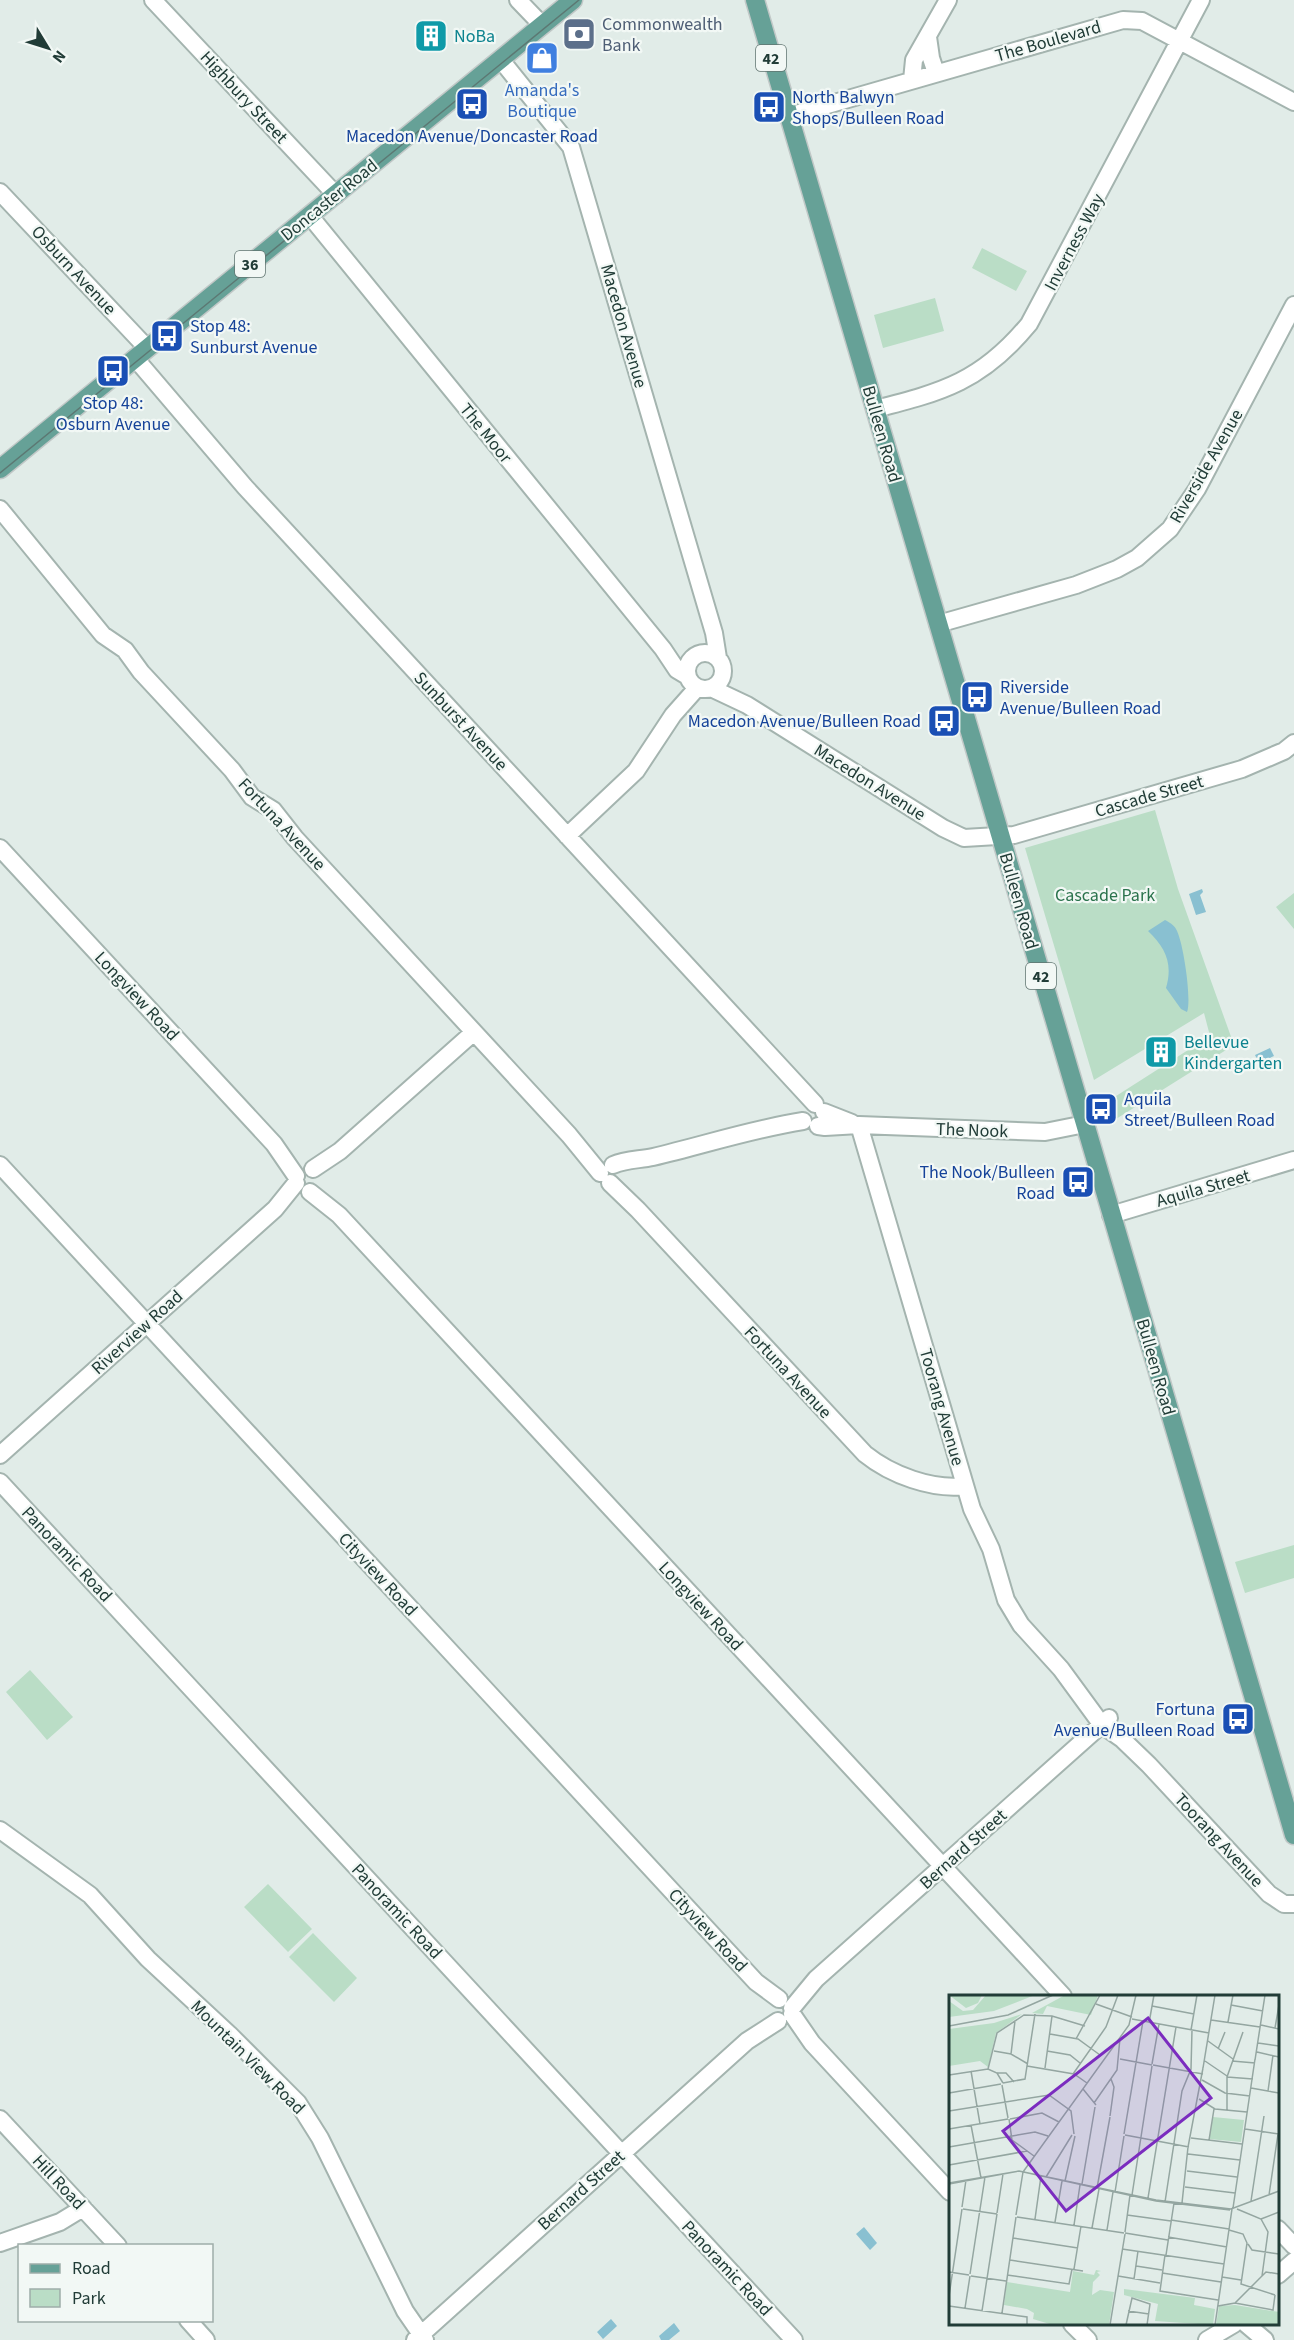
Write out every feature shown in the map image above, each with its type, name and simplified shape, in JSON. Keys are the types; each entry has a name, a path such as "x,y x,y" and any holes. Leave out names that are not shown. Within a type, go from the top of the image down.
{"main road":[{"name":"Doncaster Road","path":"0,469 573,0"},
{"name":"Bulleen Road","path":"755,0 1294,1835"}],"street":[{"name":"Highbury Street","path":"153,0 336,195"},
{"path":"518,0 542,25"},
{"path":"912,80 914,60 948,0"},
{"name":"Inverness Way","path":"875,409 941,390 963,381 999,357 1016,340 1041,306 1201,0"},
{"name":"The Boulevard","path":"789,116 1122,20 1142,21 1294,102"},
{"path":"928,37 936,73"},
{"name":"Macedon Avenue","path":"501,60 571,147 714,633 715,661 747,705"},
{"name":"Osburn Avenue","path":"0,192 141,353"},
{"name":"The Moor","path":"310,216 663,649 677,670 694,679"},
{"name":"Riverside Avenue","path":"938,624 1099,578 1137,558 1155,544 1183,513 1197,489 1294,305"},
{"name":"Sunburst Avenue","path":"141,353 245,487 792,1080 811,1114"},
{"name":"Fortuna Avenue","path":"0,509 103,635 125,650 141,672 232,770 252,797 273,810 295,838 474,1032 570,1135 611,1173 638,1210 865,1455 883,1467 926,1483 946,1488 965,1486"},
{"path":"567,836 636,771 694,679 695,655 715,661 719,682 694,679"},
{"name":"Macedon Avenue","path":"694,679 747,705 953,834 964,838 999,835"},
{"name":"Cascade Street","path":"999,835 1020,834 1242,769 1294,743"},
{"name":"Longview Road","path":"0,848 1062,1995"},
{"name":"Riverview Road","path":"0,1455 474,1032"},
{"name":"The Nook","path":"611,1173 651,1158 811,1114 859,1125 1045,1132 1084,1124"},
{"name":"Toorang Avenue","path":"859,1125 965,1486 976,1520 991,1549 1010,1609 1021,1625 1061,1669 1087,1691 1105,1721 1132,1739 1149,1765 1269,1894 1280,1903 1294,1904"},
{"name":"Aquila Street","path":"1111,1215 1294,1160"},
{"name":"Cityview Road","path":"0,1165 949,2190"},
{"name":"Panoramic Road","path":"0,1482 794,2340"},
{"name":"Bernard Street","path":"420,2338 621,2154 1105,1721"},
{"name":"Mountain View Road","path":"0,1830 90,1895 154,1965 229,2034 298,2103 316,2131 420,2338"},
{"name":"Hill Road","path":"0,2119 116,2244"},
{"path":"0,2243 60,2222 83,2208"},
{"path":"1279,2230 1294,2247"},
{"path":"1279,2275 1294,2261"},
{"path":"190,2322 206,2340"},
{"path":"1073,2325 1088,2340"},
{"path":"1206,2340 1218,2325"},
{"path":"1206,2340 1232,2325"},
{"path":"1247,2325 1266,2340"},
{"path":"1257,2325 1266,2340"}],"green space":[{"path":"982,248 1027,271 1016,291 972,268"},
{"path":"935,298 944,331 883,348 874,315"},
{"name":"Cascade Park","path":"1155,810 1178,889 1234,1045 1108,1124 1102,1105 1210,1036 1204,1013 1094,1080 1025,848"},
{"path":"1294,893 1294,929 1276,907"},
{"path":"1294,1545 1294,1578 1245,1593 1235,1562"},
{"path":"30,1670 73,1717 47,1740 6,1692"},
{"path":"268,1884 312,1929 288,1952 244,1907"},
{"path":"313,1933 357,1978 334,2002 289,1957"}],"water":[{"path":"1202,889 1203,892 1200,895 1206,912 1196,915 1189,894"},
{"path":"1165,920 1175,928 1179,935 1188,983 1187,1012 1181,1009 1166,988 1169,971 1166,957 1148,931"},
{"path":"1270,1048 1274,1056 1259,1063 1255,1055"},
{"path":"864,2227 877,2243 870,2250 856,2234"},
{"path":"611,2319 617,2326 603,2339 597,2332"},
{"path":"674,2323 680,2331 669,2340 661,2340 659,2336"}],"tram line":[{"path":"0,473 579,0"}],"place":[{"name":"Commonwealth Bank","path":"579,34"},
{"name":"NoBa","path":"431,36"},
{"name":"Amanda's Boutique","path":"542,58"},
{"name":"Macedon Avenue/Doncaster Road","path":"472,104"},
{"name":"North Balwyn Shops/Bulleen Road","path":"769,107"},
{"name":"Stop 48: Sunburst Avenue","path":"167,336"},
{"name":"Stop 48: Osburn Avenue","path":"113,371"},
{"name":"Riverside Avenue/Bulleen Road","path":"977,697"},
{"name":"Macedon Avenue/Bulleen Road","path":"944,721"},
{"name":"Bellevue Kindergarten","path":"1161,1052"},
{"name":"Aquila Street/Bulleen Road","path":"1101,1109"},
{"name":"The Nook/Bulleen Road","path":"1078,1182"},
{"name":"Fortuna Avenue/Bulleen Road","path":"1238,1719"}]}
